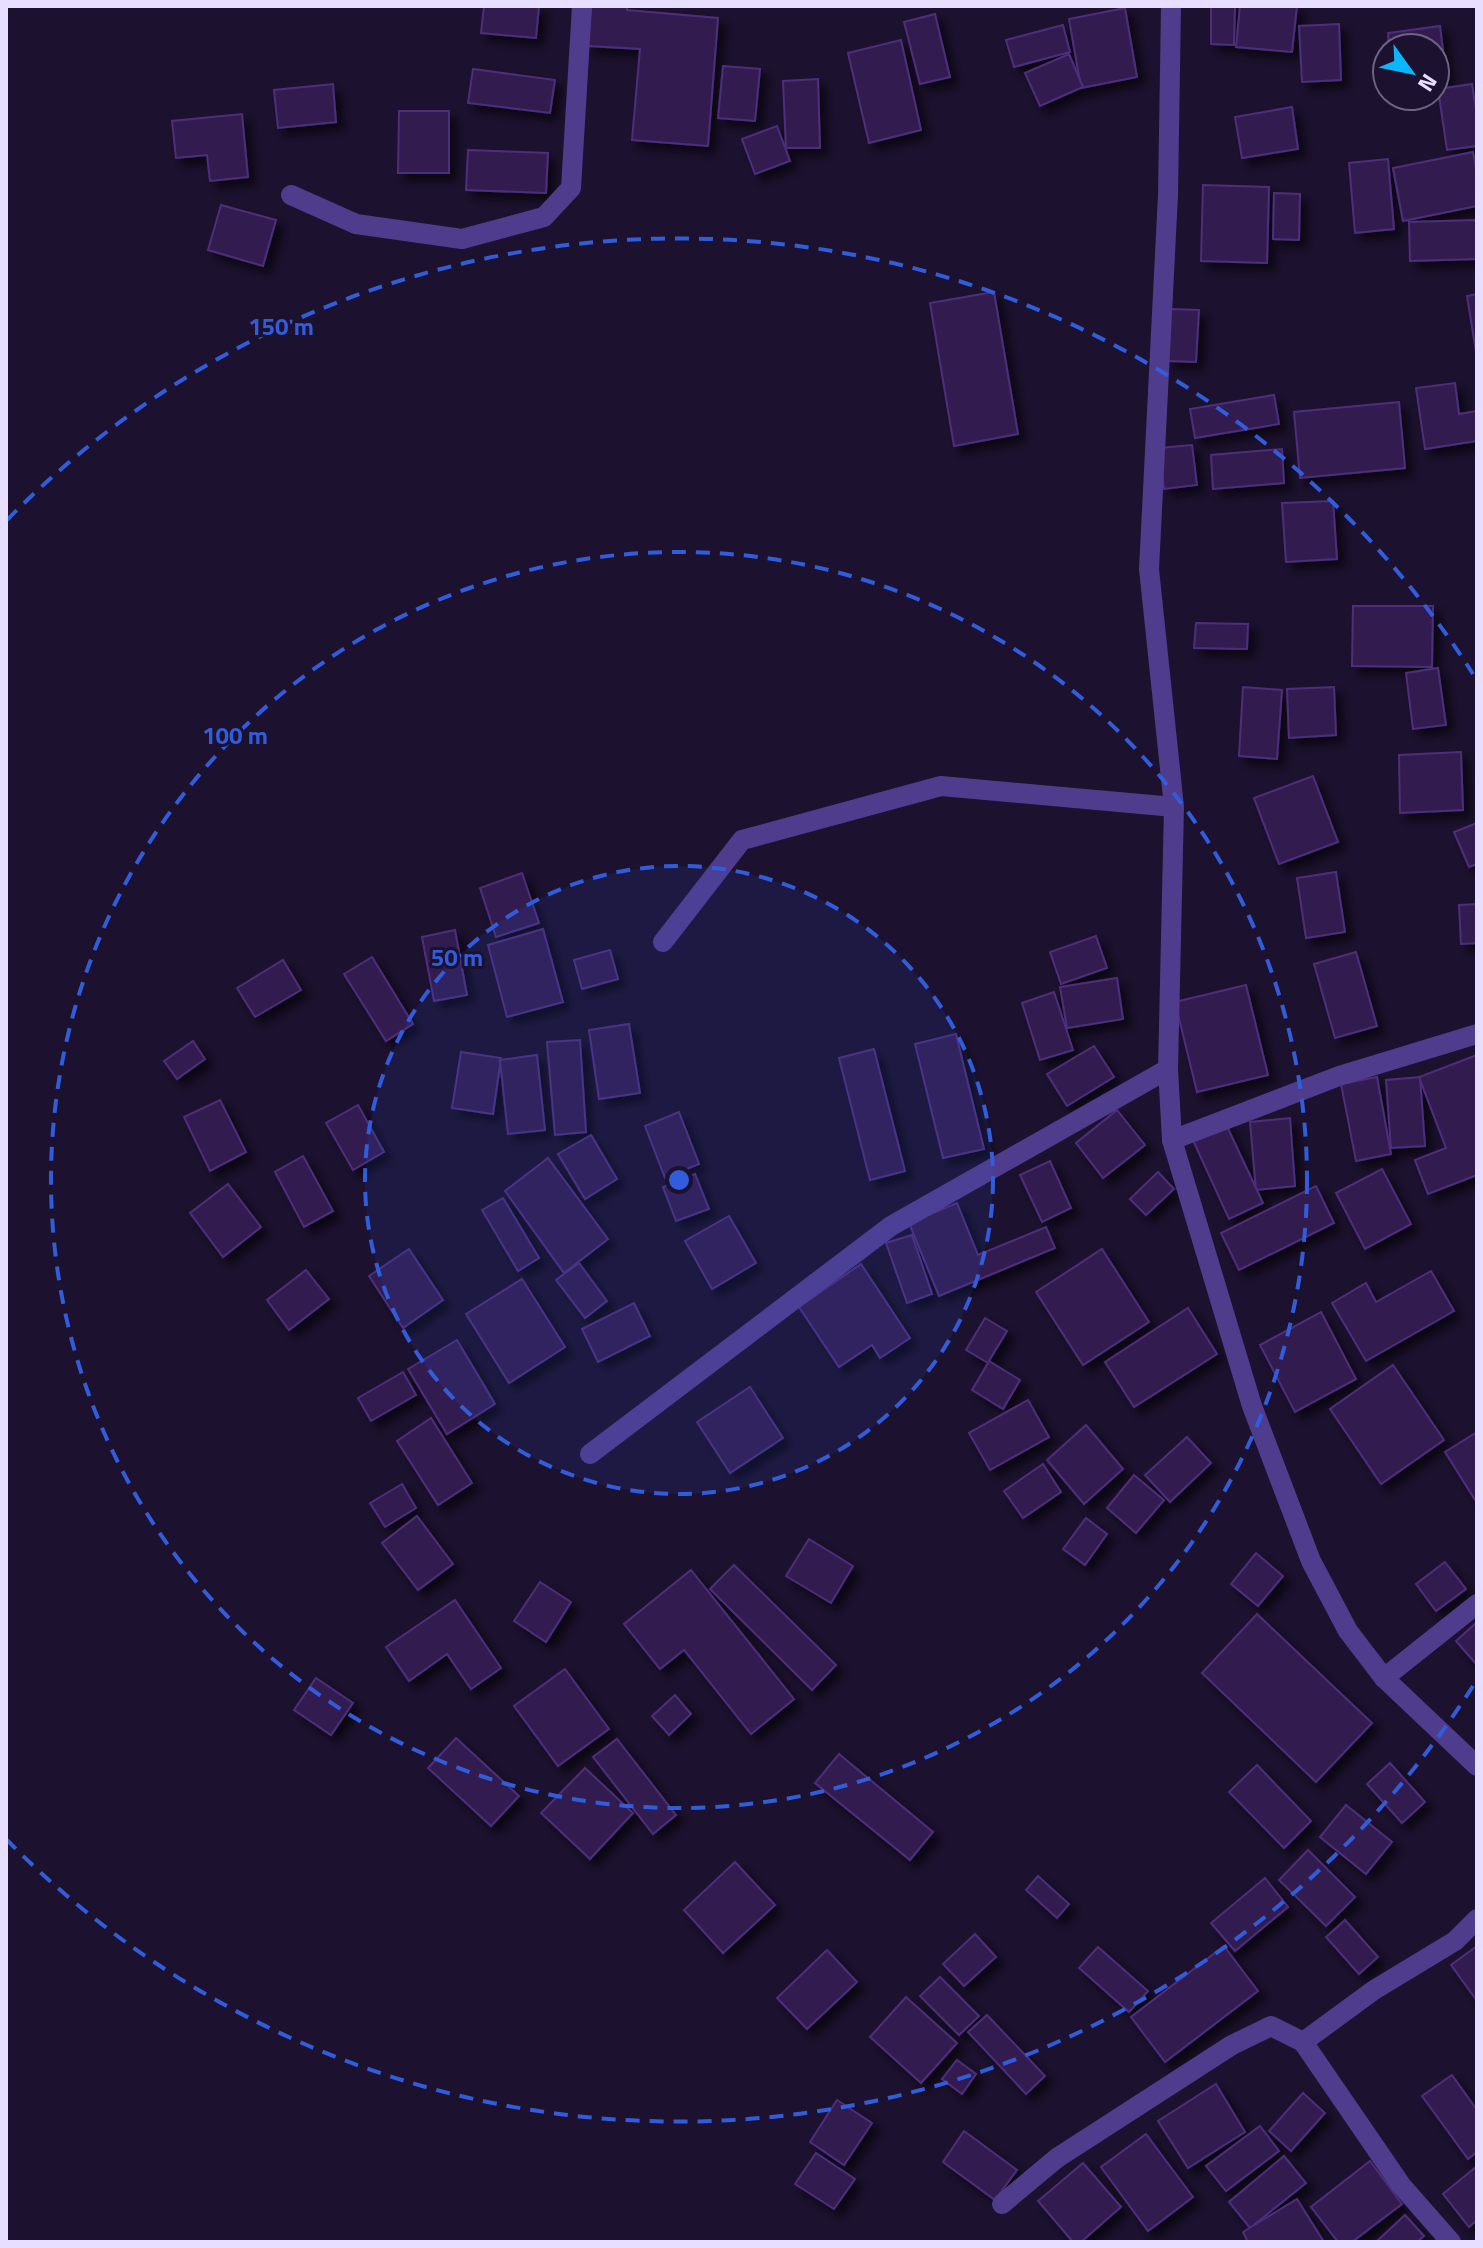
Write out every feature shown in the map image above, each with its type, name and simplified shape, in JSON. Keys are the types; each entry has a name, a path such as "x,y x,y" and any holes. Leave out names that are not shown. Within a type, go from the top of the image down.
{"street":[{"path":"291,195 356,224 462,239 544,217 571,188 582,6"},
{"path":"1171,6 1168,195 1149,569 1174,807 1168,1069 1172,1140 1252,1406 1311,1561 1348,1631 1384,1678 1477,1766"},
{"path":"663,942 742,840 941,786 1174,807"},
{"path":"1172,1140 1339,1076 1477,1034"},
{"path":"590,1454 891,1226 1168,1069"},
{"path":"1384,1678 1477,1604"},
{"path":"1303,2042 1374,1990 1455,1941 1477,1919"},
{"path":"1002,2204 1057,2158 1232,2045 1271,2026 1303,2042 1401,2185 1451,2242"}],"building":[{"path":"484,6 539,6 536,38 481,33"},
{"path":"591,6 627,6 627,10 718,18 708,146 632,140 640,49 588,46"},
{"path":"1211,6 1235,6 1234,45 1211,44"},
{"path":"1240,6 1297,6 1292,52 1236,47"},
{"path":"1125,8 1137,77 1081,88 1069,19"},
{"path":"935,14 950,77 920,84 904,22"},
{"path":"1339,24 1341,80 1302,82 1299,26"},
{"path":"1063,25 1070,52 1014,67 1006,40"},
{"path":"1440,26 1441,32 1395,32"},
{"path":"901,40 921,130 869,143 848,53"},
{"path":"1069,54 1083,87 1040,106 1025,73"},
{"path":"723,66 760,69 755,121 718,118"},
{"path":"473,69 555,80 550,113 468,103"},
{"path":"818,79 820,148 786,148 783,81"},
{"path":"333,84 336,122 278,128 274,90"},
{"path":"1472,84 1477,116 1477,146 1447,150 1441,112 1451,112 1451,87"},
{"path":"1292,107 1298,149 1242,158 1235,117"},
{"path":"399,111 449,111 449,173 398,173"},
{"path":"242,114 248,177 210,181 207,155 176,158 172,121"},
{"path":"777,126 790,161 755,174 742,139"},
{"path":"468,150 548,153 546,193 466,190"},
{"path":"1473,152 1477,206 1403,221 1393,168"},
{"path":"1388,159 1394,229 1355,233 1349,163"},
{"path":"1203,185 1269,187 1267,263 1201,261"},
{"path":"1274,193 1300,194 1299,240 1273,239"},
{"path":"221,205 276,220 263,266 208,250"},
{"path":"1477,220 1477,259 1410,261 1409,222"},
{"path":"994,292 1018,434 954,446 930,303"},
{"path":"1477,294 1477,352 1476,352 1467,296"},
{"path":"1169,309 1199,310 1196,362 1167,361"},
{"path":"1455,383 1459,414 1477,411 1477,441 1425,449 1416,388"},
{"path":"1274,395 1279,424 1195,438 1190,409"},
{"path":"1399,402 1405,468 1300,478 1294,412"},
{"path":"1192,445 1197,485 1164,489 1159,448"},
{"path":"1282,449 1284,483 1213,489 1211,455"},
{"path":"1333,501 1337,559 1286,562 1282,503"},
{"path":"1353,606 1433,606 1432,667 1352,666"},
{"path":"1196,623 1248,624 1247,649 1194,648"},
{"path":"1438,668 1446,725 1413,729 1406,673"},
{"path":"1243,687 1282,690 1277,759 1239,756"},
{"path":"1334,687 1336,735 1289,738 1287,689"},
{"path":"1461,752 1463,810 1400,813 1399,755"},
{"path":"1313,776 1338,842 1279,864 1254,798"},
{"path":"1477,823 1477,864 1469,867 1454,832"},
{"path":"1336,872 1345,932 1306,938 1297,878"},
{"path":"522,873 539,923 496,937 480,888"},
{"path":"1477,904 1477,943 1461,944 1459,905"},
{"path":"543,929 563,1002 507,1017 488,945"},
{"path":"455,930 467,995 434,1001 422,937"},
{"path":"1096,936 1107,968 1061,984 1050,952"},
{"path":"610,950 618,979 582,989 574,960"},
{"path":"1356,952 1377,1026 1335,1038 1314,964"},
{"path":"372,957 413,1024 386,1041 344,974"},
{"path":"283,960 301,990 255,1017 237,988"},
{"path":"1117,978 1123,1019 1067,1028 1060,987"},
{"path":"1246,985 1268,1075 1197,1092 1175,1002"},
{"path":"1054,992 1073,1050 1040,1060 1022,1003"},
{"path":"629,1024 640,1093 599,1099 589,1030"},
{"path":"956,1034 984,1149 943,1158 915,1044"},
{"path":"580,1040 586,1132 555,1135 547,1042"},
{"path":"193,1041 205,1059 177,1079 164,1061"},
{"path":"1094,1046 1114,1077 1067,1106 1047,1074"},
{"path":"874,1049 905,1171 870,1180 839,1058"},
{"path":"461,1052 501,1058 493,1114 452,1108"},
{"path":"537,1055 545,1130 508,1134 500,1060"},
{"path":"1477,1055 1477,1175 1428,1194 1415,1160 1446,1148 1419,1077"},
{"path":"1377,1077 1391,1154 1356,1161 1341,1084"},
{"path":"1420,1077 1425,1146 1391,1148 1386,1080"},
{"path":"220,1100 246,1152 210,1171 184,1117"},
{"path":"358,1105 384,1152 353,1170 326,1123"},
{"path":"1117,1110 1145,1145 1103,1178 1076,1143"},
{"path":"679,1112 699,1164 665,1178 645,1126"},
{"path":"1290,1118 1295,1186 1256,1190 1250,1122"},
{"path":"1224,1120 1263,1203 1229,1219 1191,1136"},
{"path":"591,1135 617,1179 585,1199 558,1154"},
{"path":"303,1156 333,1211 304,1227 275,1172"},
{"path":"548,1158 608,1239 564,1273 505,1191"},
{"path":"1050,1161 1071,1208 1042,1222 1020,1175"},
{"path":"1382,1169 1411,1224 1365,1249 1336,1193"},
{"path":"1158,1172 1174,1189 1146,1215 1130,1199"},
{"path":"695,1174 709,1209 676,1221 663,1187"},
{"path":"228,1184 261,1227 223,1257 190,1213"},
{"path":"1316,1186 1334,1223 1239,1270 1221,1233"},
{"path":"503,1198 539,1258 518,1271 482,1210"},
{"path":"957,1203 978,1255 1046,1227 1055,1248 939,1296 909,1223"},
{"path":"729,1216 756,1263 712,1289 685,1241"},
{"path":"912,1235 932,1294 907,1303 886,1243"},
{"path":"409,1249 443,1300 403,1328 369,1276"},
{"path":"1102,1249 1149,1322 1083,1365 1036,1292"},
{"path":"579,1263 607,1301 585,1318 556,1280"},
{"path":"861,1264 910,1338 880,1358 872,1345 839,1367 799,1307"},
{"path":"306,1270 329,1299 289,1330 267,1300"},
{"path":"1431,1271 1454,1311 1366,1361 1332,1303 1366,1283 1376,1302"},
{"path":"522,1279 565,1347 509,1383 466,1314"},
{"path":"634,1303 650,1336 598,1362 582,1329"},
{"path":"1188,1308 1217,1354 1134,1407 1105,1362"},
{"path":"1321,1312 1356,1379 1295,1412 1260,1345"},
{"path":"985,1318 1007,1331 989,1361 1020,1380 1003,1409 972,1390 988,1363 966,1350"},
{"path":"457,1340 495,1404 447,1434 408,1369"},
{"path":"1393,1365 1444,1440 1381,1484 1330,1409"},
{"path":"403,1372 416,1395 371,1421 358,1398"},
{"path":"750,1387 783,1438 730,1473 697,1422"},
{"path":"1028,1400 1049,1437 990,1470 969,1433"},
{"path":"431,1418 472,1483 438,1505 397,1441"},
{"path":"1086,1425 1123,1469 1084,1504 1047,1460"},
{"path":"1477,1432 1477,1503 1445,1452"},
{"path":"1187,1437 1211,1463 1170,1502 1145,1475"},
{"path":"1043,1464 1061,1492 1023,1518 1004,1491"},
{"path":"1134,1475 1164,1500 1136,1533 1107,1508"},
{"path":"402,1484 416,1508 385,1527 370,1503"},
{"path":"417,1516 453,1564 418,1590 382,1543"},
{"path":"1086,1518 1107,1534 1085,1565 1063,1549"},
{"path":"809,1539 853,1566 831,1603 786,1576"},
{"path":"1256,1553 1283,1576 1258,1606 1231,1584"},
{"path":"1445,1562 1466,1589 1436,1611 1416,1584"},
{"path":"734,1565 836,1665 812,1690 710,1589"},
{"path":"691,1570 794,1699 751,1734 684,1650 660,1669 624,1624"},
{"path":"540,1582 571,1602 546,1642 514,1621"},
{"path":"455,1600 501,1668 471,1689 447,1654 409,1681 386,1647"},
{"path":"1257,1614 1372,1723 1316,1782 1202,1673"},
{"path":"1477,1622 1477,1665 1456,1641"},
{"path":"565,1669 609,1729 558,1766 514,1706"},
{"path":"316,1678 353,1703 331,1735 294,1710"},
{"path":"675,1695 691,1714 669,1735 652,1716"},
{"path":"456,1738 519,1796 491,1826 428,1768"},
{"path":"617,1739 676,1815 653,1834 593,1757"},
{"path":"839,1754 933,1832 910,1860 815,1783"},
{"path":"1390,1763 1425,1802 1402,1823 1367,1784"},
{"path":"1257,1765 1311,1821 1284,1848 1229,1792"},
{"path":"585,1768 633,1813 590,1859 541,1813"},
{"path":"1346,1805 1392,1842 1366,1874 1320,1837"},
{"path":"1308,1850 1355,1897 1326,1926 1279,1880"},
{"path":"735,1862 775,1905 723,1953 684,1910"},
{"path":"1038,1876 1069,1904 1057,1918 1026,1890"},
{"path":"1265,1878 1288,1907 1235,1951 1211,1923"},
{"path":"1345,1920 1378,1957 1359,1974 1326,1937"},
{"path":"975,1934 996,1957 964,1986 943,1964"},
{"path":"1224,1946 1258,1991 1165,2062 1131,2017"},
{"path":"1477,1946 1477,2001 1451,1965"},
{"path":"1098,1947 1148,1991 1129,2012 1079,1968"},
{"path":"827,1950 857,1982 807,2029 777,1998"},
{"path":"940,1977 979,2016 959,2035 920,1996"},
{"path":"906,1997 957,2043 921,2083 870,2037"},
{"path":"987,2015 1045,2076 1026,2094 968,2032"},
{"path":"957,2060 976,2074 962,2094 942,2079"},
{"path":"1452,2075 1477,2110 1477,2152 1468,2159 1422,2096"},
{"path":"1216,2084 1245,2132 1188,2168 1158,2121"},
{"path":"1303,2093 1325,2113 1291,2151 1269,2131"},
{"path":"837,2100 872,2123 844,2165 810,2142"},
{"path":"1260,2126 1279,2151 1226,2191 1206,2166"},
{"path":"964,2131 1017,2170 995,2200 943,2162"},
{"path":"1146,2134 1193,2197 1148,2231 1101,2167"},
{"path":"816,2153 855,2179 834,2209 795,2184"},
{"path":"1284,2156 1306,2183 1250,2228 1229,2202"},
{"path":"1370,2161 1402,2204 1352,2242 1338,2242 1311,2207"},
{"path":"1083,2163 1121,2207 1081,2242 1073,2242 1038,2201"},
{"path":"1477,2166 1477,2220 1469,2227 1443,2194"},
{"path":"1297,2199 1324,2242 1248,2242 1243,2232"},
{"path":"1405,2215 1424,2236 1417,2242 1376,2242"}]}
